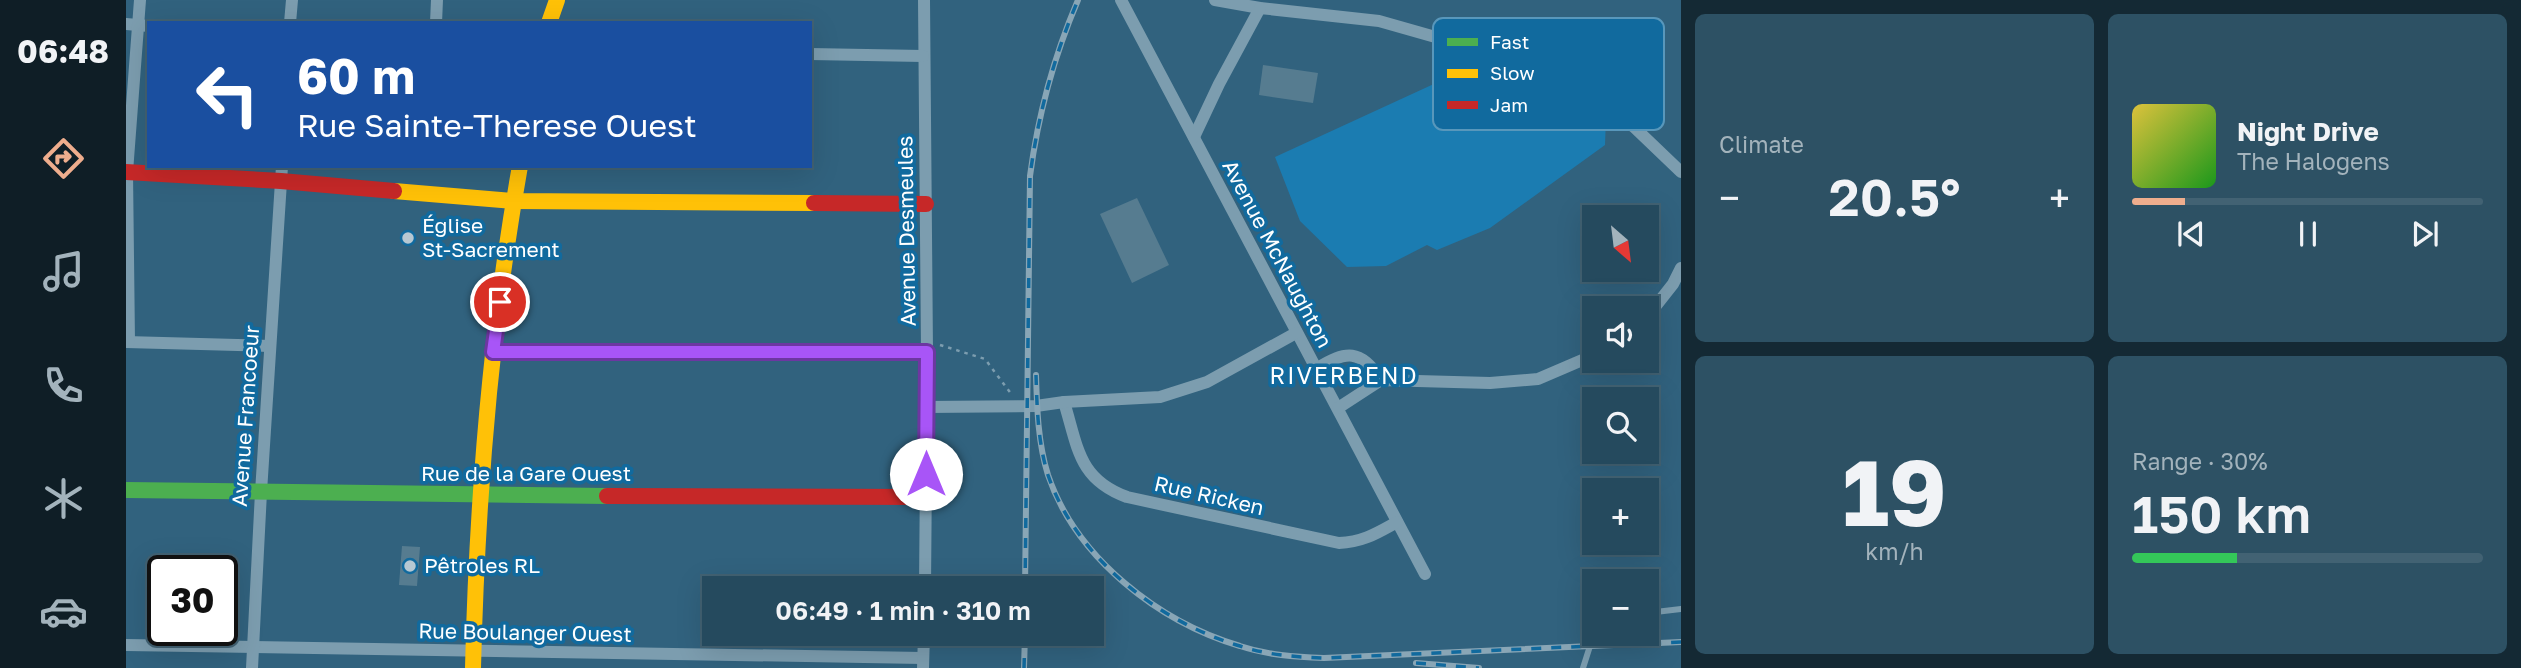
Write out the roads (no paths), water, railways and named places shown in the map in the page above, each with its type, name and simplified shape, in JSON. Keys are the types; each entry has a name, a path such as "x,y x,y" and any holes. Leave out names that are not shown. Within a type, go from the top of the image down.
{"street":[{"path":"140,0 127,172 128,342 270,346"},
{"path":"290,21 292,0"},
{"path":"436,21 437,0"},
{"path":"550,21 557,0"},
{"name":"Avenue Desmeules","path":"924,0 927,346 925,576"},
{"name":"Avenue McNaughton","path":"1121,0 1425,574"},
{"path":"1215,0 1260,8 1379,21 1433,36"},
{"path":"1194,137 1260,8"},
{"path":"812,54 923,56"},
{"path":"1637,130 1681,172"},
{"path":"473,660 479,495 493,352 520,168"},
{"path":"127,172 281,174 513,201 926,204"},
{"name":"Avenue Francoeur","path":"252,668 281,174"},
{"path":"1659,302 1681,268"},
{"path":"925,407 1021,407 1160,397 1207,382 1296,333"},
{"path":"493,352 927,346"},
{"path":"1316,369 1340,357 1358,356 1371,365 1381,380"},
{"path":"1338,408 1381,380 1490,383 1538,379 1582,360"},
{"name":"Rue Ricken","path":"1064,402 1083,462 1093,477 1109,490 1127,497 1339,543 1372,537 1397,522"},
{"name":"Rue de la Gare Ouest","path":"126,490 926,497"},
{"name":"Rue Boulanger Ouest","path":"126,645 253,648 473,660 923,663"}],"lane":[{"path":"1659,612 1681,609"},
{"path":"1583,668 1590,646"}],"railway":[{"path":"1025,576 1030,176 1048,86 1078,0"},
{"path":"1036,375 1039,426 1048,475 1061,505 1078,533 1124,583 1180,621 1210,635 1260,652 1324,658 1681,642"},
{"path":"1024,668 1025,646"},
{"path":"1416,663 1479,668"}],"place":[{"name":"Église St-Sacrement","path":"408,238"},
{"name":"Pêtroles RL","path":"410,566"}],"district":[{"name":"RIVERBEND","path":"1344,376"}]}
